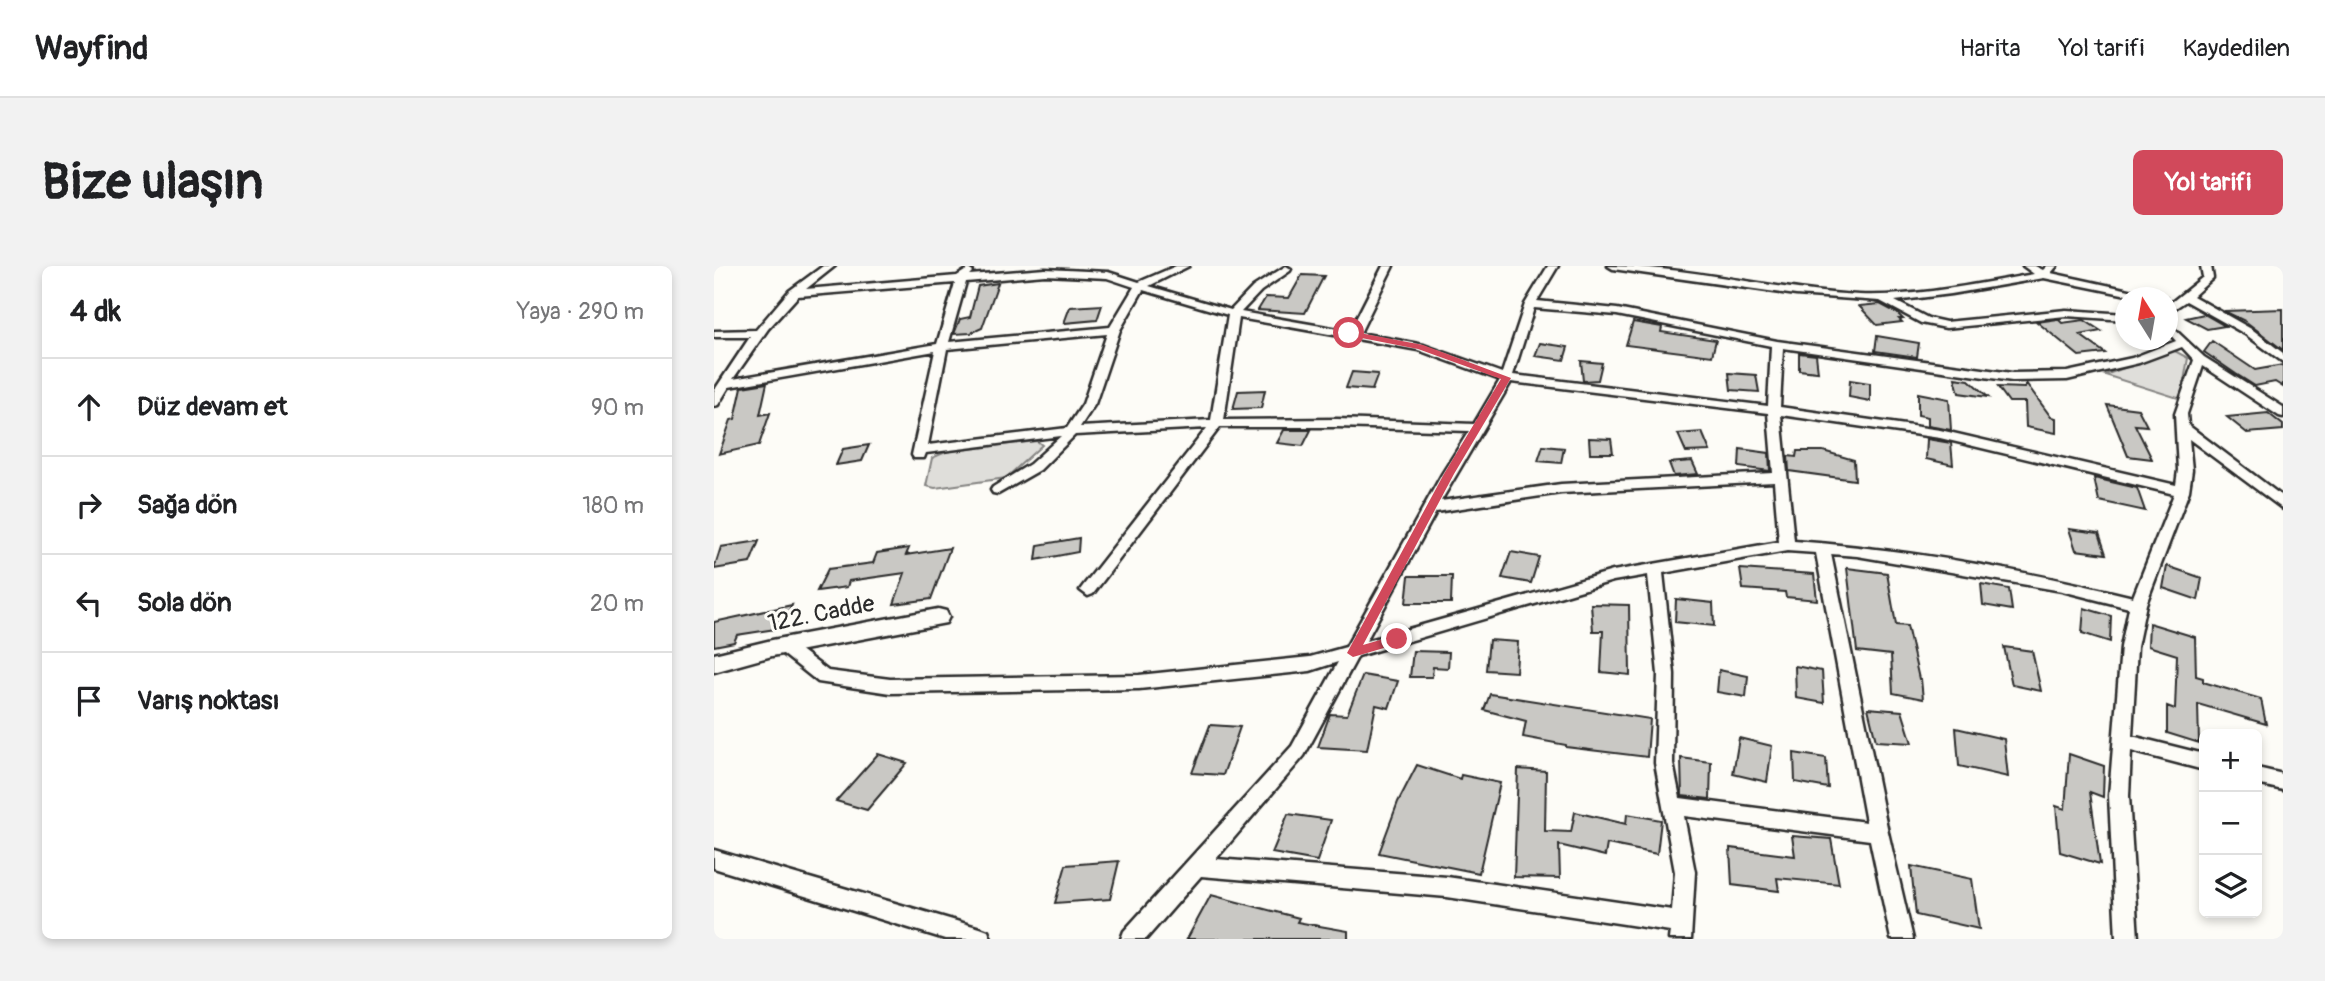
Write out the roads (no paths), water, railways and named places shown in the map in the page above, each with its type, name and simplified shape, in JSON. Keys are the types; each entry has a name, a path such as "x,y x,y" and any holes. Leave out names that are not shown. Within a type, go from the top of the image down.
{"street":[{"path":"714,402 723,384 793,293 830,266"},
{"path":"975,266 962,277 942,346 919,452 998,437 1217,423 1374,422 1477,428"},
{"path":"998,490 1035,467 1070,432 1089,404 1114,330 1140,286 1184,266"},
{"path":"1354,334 1388,266"},
{"path":"1132,939 1298,751 1506,378 1530,304 1553,266"},
{"path":"1613,266 1789,292 1880,297 1915,295 2044,275 2052,266"},
{"path":"2028,266 2044,275 2115,289"},
{"path":"2178,297 2208,278 2206,266"},
{"path":"793,293 962,277 1087,269 1234,313 1420,347 1506,378 1774,410 1940,435 2182,491"},
{"path":"1088,590 1217,423 1234,313 1256,289 1286,269"},
{"path":"1880,297 1925,321 1946,325 2066,313 2115,316"},
{"path":"2178,299 2249,332 2283,359"},
{"path":"1530,304 1617,312 1777,344 2012,377 2067,376 2135,360 2181,343"},
{"path":"723,384 942,346 1114,330"},
{"path":"714,334 761,333"},
{"path":"2178,339 2200,359 2283,413"},
{"path":"1777,344 1774,410 1787,546"},
{"path":"2127,939 2119,796 2129,647 2138,604 2182,491 2185,470 2181,414 2200,359"},
{"path":"2181,426 2283,504"},
{"path":"1431,509 1474,499 1560,489 1781,477"},
{"path":"784,646 824,677 890,686 1139,682 1310,664 1613,576 1787,546 1857,551 2062,585 2138,604"},
{"path":"1822,548 1902,939"},
{"path":"1195,866 1282,877 1427,886 1562,902 1681,931 1685,872 1664,763 1667,674 1655,568"},
{"name":"122. Cadde","path":"714,663 784,646 938,617"},
{"path":"2123,741 2199,761"},
{"path":"2262,777 2283,782"},
{"path":"1672,806 1878,832"},
{"path":"714,859 981,939"}]}
